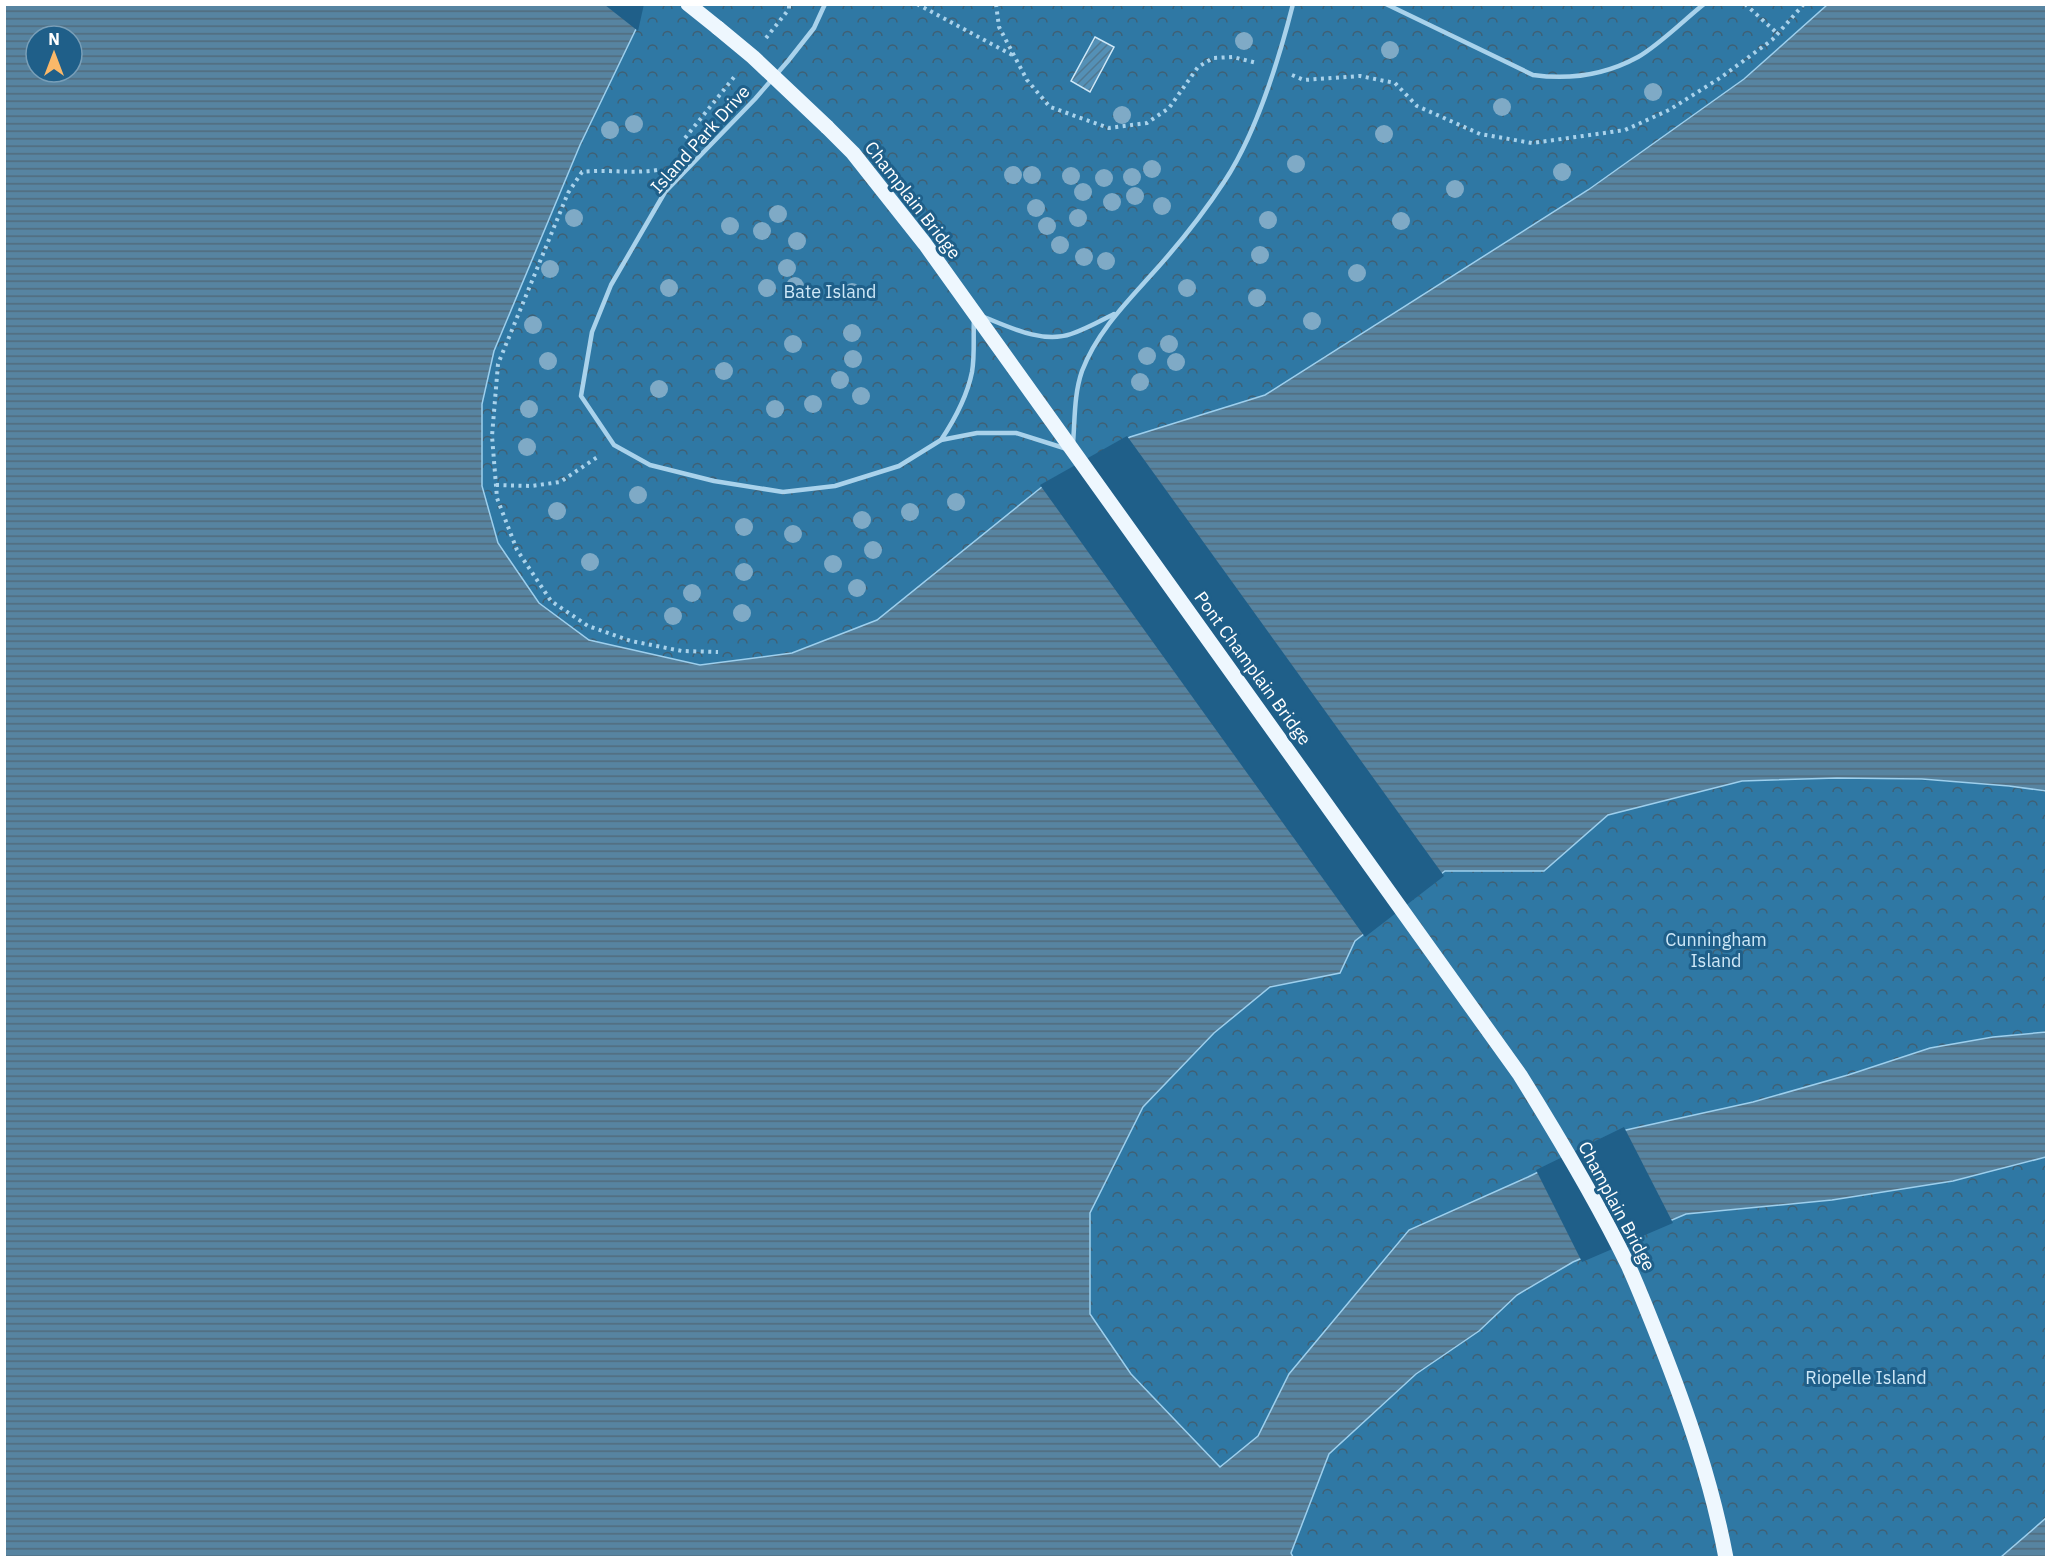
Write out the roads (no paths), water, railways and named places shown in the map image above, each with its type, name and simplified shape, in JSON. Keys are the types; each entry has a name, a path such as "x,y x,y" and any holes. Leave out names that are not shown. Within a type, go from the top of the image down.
{"main road":[{"name":"Champlain Bridge","path":"688,4 753,57 853,153 918,235 1073,451"},
{"name":"Pont Champlain Bridge","path":"1073,451 1401,908"},
{"name":"Champlain Bridge","path":"1401,908 1520,1075 1566,1149 1618,1247 1636,1284 1685,1405 1711,1491 1726,1557"}],"lane":[{"name":"Island Park Drive","path":"825,4 814,28 788,61 755,99 665,192 611,285 592,332 581,396 614,445 650,465 714,480 783,492 836,486 899,466 941,440 977,433 1009,433 1073,451"},
{"path":"1073,451 1076,398 1081,374 1090,353 1117,313 1174,249 1225,181 1249,134 1275,68 1293,4"},
{"path":"1386,4 1533,75 1558,78 1579,77 1623,64 1640,56 1704,4"},
{"name":"Island Park Drive","path":"941,440 964,399 972,371 974,313"},
{"path":"974,313 1034,334 1055,337 1069,335 1117,313"}],"park label":[{"name":"Bate Island","path":"830,291"},
{"name":"Cunningham Island","path":"1716,949"},
{"name":"Riopelle Island","path":"1866,1377"}]}
